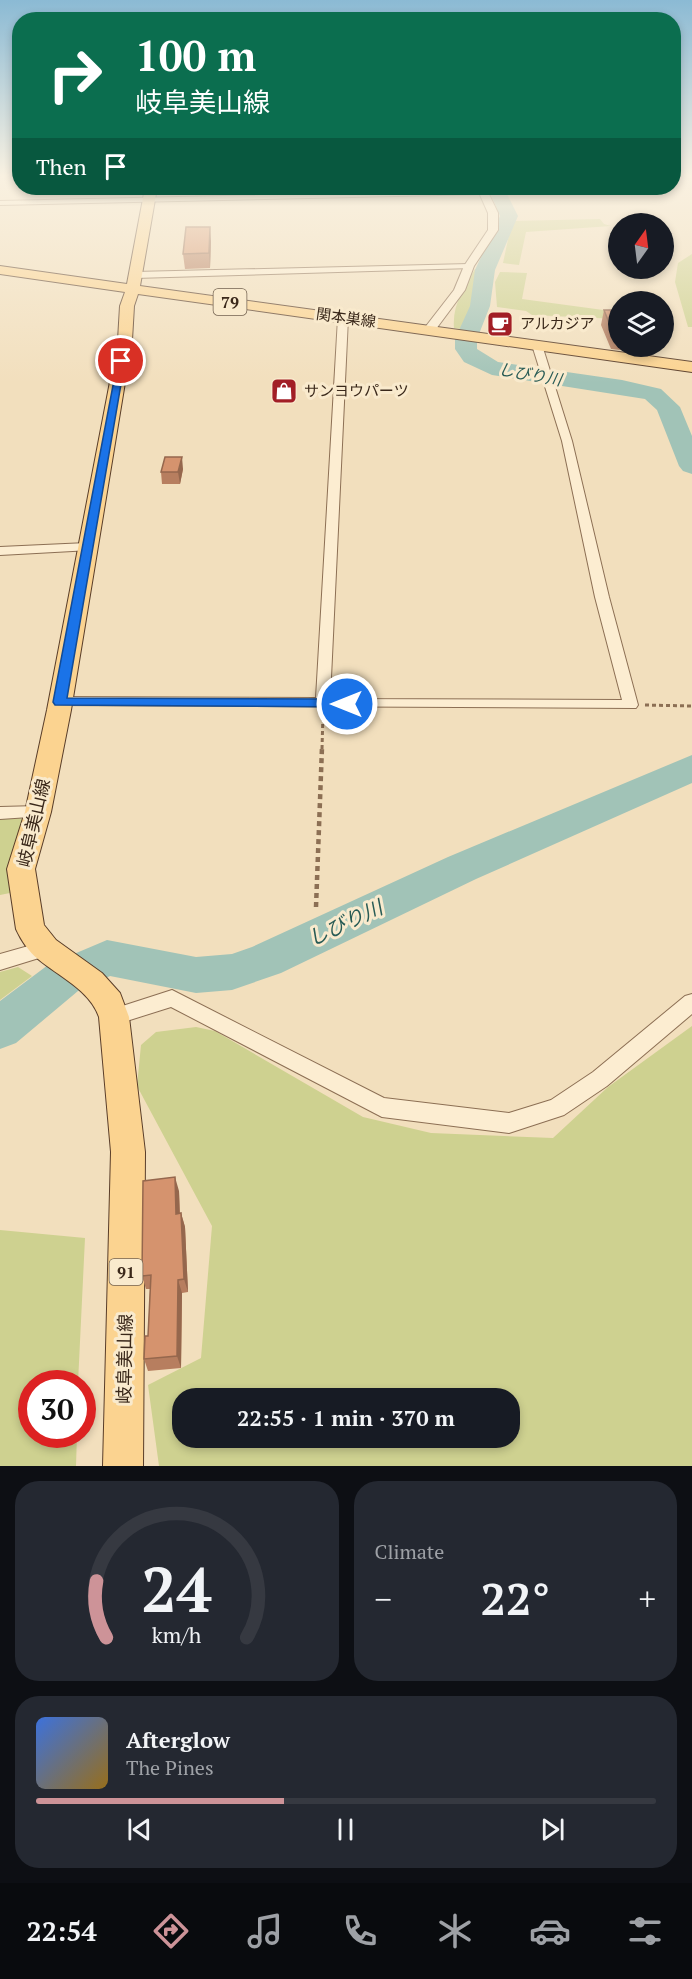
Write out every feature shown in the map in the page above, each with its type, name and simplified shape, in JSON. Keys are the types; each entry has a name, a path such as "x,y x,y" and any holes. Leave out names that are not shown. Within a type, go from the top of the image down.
{"main road":[{"name":"岐阜美山線","path":"123,1466 128,1152 114,1017 109,1002 91,982 46,950 30,929 21,869 38,812 60,702 125,340 127,306 141,245"},
{"name":"関本巣線","path":"0,270 134,282 343,318 692,367"}],"street":[{"path":"429,330 459,290 469,266 483,245"},
{"path":"134,282 469,266"},
{"path":"323,703 343,318"},
{"path":"60,702 631,705 602,597 567,441 537,345"},
{"path":"0,551 87,547"},
{"path":"0,813 38,812"},
{"path":"0,962 46,950"},
{"path":"114,1017 172,998 382,1107 509,1123 557,1108 583,1091 692,1002"}],"path":[{"path":"316,907 323,703"},
{"path":"631,705 692,706"}],"green space":[{"path":"507,245 523,245 519,265 503,263"},
{"path":"692,254 692,327 688,327 675,282 678,263"},
{"path":"475,269 480,269 467,330 454,328 457,304"},
{"path":"500,272 527,273 522,299 608,311 608,319 532,315 526,311 497,307 495,282"},
{"path":"23,816 10,893 0,895 0,819"},
{"path":"18,967 32,976 0,1000 0,972"},
{"path":"692,1026 692,1466 159,1466 148,1385 201,1358 212,1226 137,1086 141,1045 156,1032 196,1027 215,1031 363,1117 431,1133 553,1138 608,1087"},
{"path":"0,1230 85,1238 79,1370 18,1370 18,1448 77,1448 76,1466 0,1466"}],"building":[{"path":"184,245 209,245 209,253 183,254"},
{"path":"165,457 182,457 178,472 161,472"},
{"path":"175,1177 176,1214 181,1213 184,1279 178,1280 177,1356 144,1359 145,1336 148,1336 151,1275 142,1276 143,1181"}],"waterway":[{"name":"しびり川","path":"496,245 485,270 480,306 466,339 466,349 472,357 492,368 622,387 653,394 668,407 692,466"},
{"name":"しびり川","path":"0,1029 63,978 107,958 196,975 232,972 266,960 462,868 692,768"}],"place":[{"name":"アルカジア","path":"500,324"},
{"name":"サンヨウパーツ","path":"284,391"}],"route":[{"path":"121,361 60,702 347,704"}]}
